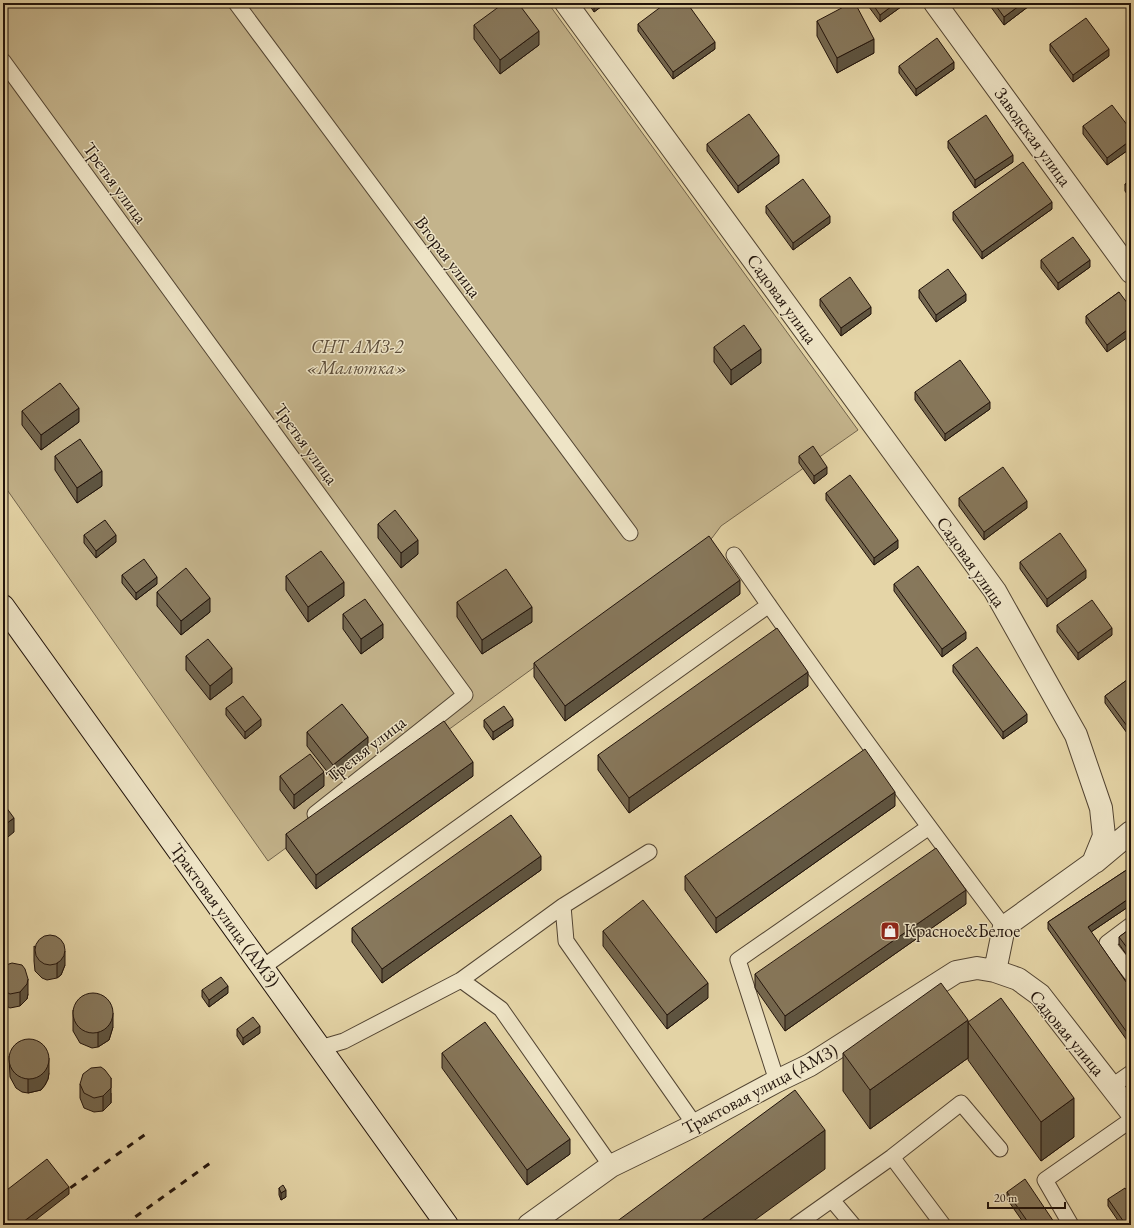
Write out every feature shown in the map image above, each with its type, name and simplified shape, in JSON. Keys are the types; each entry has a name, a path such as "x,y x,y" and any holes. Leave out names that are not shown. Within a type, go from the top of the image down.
{"street":[{"name":"Садовая улица","path":"566,3 995,591 1076,735 1101,808 1104,836 1093,863"},
{"name":"Заводская улица","path":"936,3 1131,272"},
{"name":"Трактовая улица (АМЗ)","path":"3,606 447,1225"},
{"path":"995,971 1004,927 1093,863 1131,832"},
{"name":"Трактовая улица (АМЗ)","path":"530,1225 611,1166 695,1126 777,1081 810,1066 956,972 977,968 995,971"},
{"name":"Садовая улица","path":"995,971 1018,979 1040,995 1131,1112"}],"lane":[{"name":"Вторая улица","path":"236,3 630,533"},
{"name":"Третья улица","path":"3,61 466,695 315,814"},
{"path":"734,555 929,827 1004,927"},
{"path":"263,967 769,605"},
{"path":"777,1081 738,960 929,827"},
{"path":"320,1048 344,1041 461,980 563,906 649,852"},
{"path":"563,906 566,941 695,1126"},
{"path":"1131,925 1107,943 1131,974"},
{"path":"461,980 500,1008 611,1166"},
{"path":"1111,1087 1131,1073"},
{"path":"796,1225 892,1157 961,1103 1000,1149"},
{"path":"1071,1225 1045,1180 1131,1120"},
{"path":"892,1157 943,1225"},
{"path":"832,1200 852,1225"}],"green space":[{"name":"СНТ АМЗ-2 «Малютка»","path":"3,3 548,3 858,430 721,526 712,538 268,861 3,484"}],"building":[{"path":"504,3 518,3 539,31 500,60 474,25"},
{"path":"666,3 687,3 715,42 673,72 638,24"},
{"path":"851,3 855,3 874,39 837,58 817,21"},
{"path":"872,3 896,3 880,15"},
{"path":"994,3 1023,3 1004,17"},
{"path":"1086,18 1109,49 1073,75 1050,44"},
{"path":"937,38 954,62 916,89 899,66"},
{"path":"1112,105 1131,130 1131,140 1107,158 1083,126"},
{"path":"749,114 779,155 738,186 707,144"},
{"path":"986,115 1013,155 975,180 948,141"},
{"path":"1023,162 1052,202 982,252 953,212"},
{"path":"803,179 830,216 793,243 766,206"},
{"path":"1131,179 1131,192 1125,184"},
{"path":"1073,237 1090,260 1058,283 1041,260"},
{"path":"948,269 966,294 936,315 919,290"},
{"path":"850,277 871,307 841,328 820,299"},
{"path":"1119,292 1131,308 1131,327 1107,345 1086,316"},
{"path":"744,325 761,349 731,370 714,347"},
{"path":"960,360 990,402 945,434 915,392"},
{"path":"60,383 79,408 41,435 22,411"},
{"path":"80,439 102,471 77,488 55,456"},
{"path":"813,446 827,467 814,476 799,456"},
{"path":"1003,467 1027,501 984,532 959,498"},
{"path":"850,475 898,540 874,558 826,493"},
{"path":"395,510 418,540 401,553 378,524"},
{"path":"105,520 116,535 96,551 84,535"},
{"path":"1060,533 1086,570 1047,599 1020,562"},
{"path":"709,536 740,580 565,706 534,663"},
{"path":"321,551 344,582 308,607 286,576"},
{"path":"144,559 157,577 136,593 122,575"},
{"path":"918,566 966,632 942,649 894,584"},
{"path":"186,568 210,598 181,621 157,592"},
{"path":"506,569 532,607 482,640 457,602"},
{"path":"365,599 383,624 361,639 343,614"},
{"path":"1092,600 1112,628 1078,653 1057,625"},
{"path":"777,628 808,672 629,798 598,755"},
{"path":"208,639 232,668 210,686 186,656"},
{"path":"977,647 1027,714 1003,732 953,665"},
{"path":"1131,677 1131,723 1127,726 1105,696"},
{"path":"243,696 261,719 245,732 226,708"},
{"path":"342,704 368,737 333,765 307,732"},
{"path":"504,706 513,719 493,732 484,720"},
{"path":"444,721 473,762 316,875 286,834"},
{"path":"865,749 895,792 716,918 685,876"},
{"path":"310,754 324,772 294,795 280,776"},
{"path":"3,803 14,818 3,826"},
{"path":"511,815 541,856 382,969 352,928"},
{"path":"936,848 966,890 785,1016 755,974"},
{"path":"1131,867 1131,897 1088,927 1131,989 1131,1038 1048,922"},
{"path":"643,900 708,983 667,1015 603,931"},
{"path":"1131,928 1131,953 1119,937"},
{"path":"50,935 61,939 65,950 61,961 50,965 39,961 35,950 39,939"},
{"path":"12,963 22,965 28,979 27,984 20,992 10,994 3,990 3,966"},
{"path":"221,977 228,986 209,1000 202,990"},
{"path":"941,983 968,1020 870,1090 843,1053"},
{"path":"93,993 107,999 113,1013 107,1027 93,1033 79,1027 73,1013 79,999"},
{"path":"1001,998 1074,1098 1041,1122 968,1022"},
{"path":"253,1017 260,1026 243,1038 237,1029"},
{"path":"485,1022 570,1139 527,1170 442,1053"},
{"path":"29,1039 43,1045 49,1059 43,1073 29,1079 15,1073 9,1059 15,1045"},
{"path":"101,1067 111,1078 111,1088 103,1096 94,1098 84,1093 80,1084 83,1074 91,1068"},
{"path":"795,1090 825,1130 695,1225 612,1225"},
{"path":"47,1159 69,1187 19,1225 3,1225 3,1193"},
{"path":"1025,1179 1056,1225 1030,1225 1007,1192"},
{"path":"283,1185 286,1190 281,1193 279,1188"},
{"path":"1125,1188 1131,1196 1131,1225 1126,1225 1108,1199"},
{"path":"828,1221 831,1225 823,1225"}],"railway":[{"path":"59,1196 150,1131"},
{"path":"124,1225 213,1161"}],"place":[{"name":"Красное&Белое","path":"890,931"}]}
